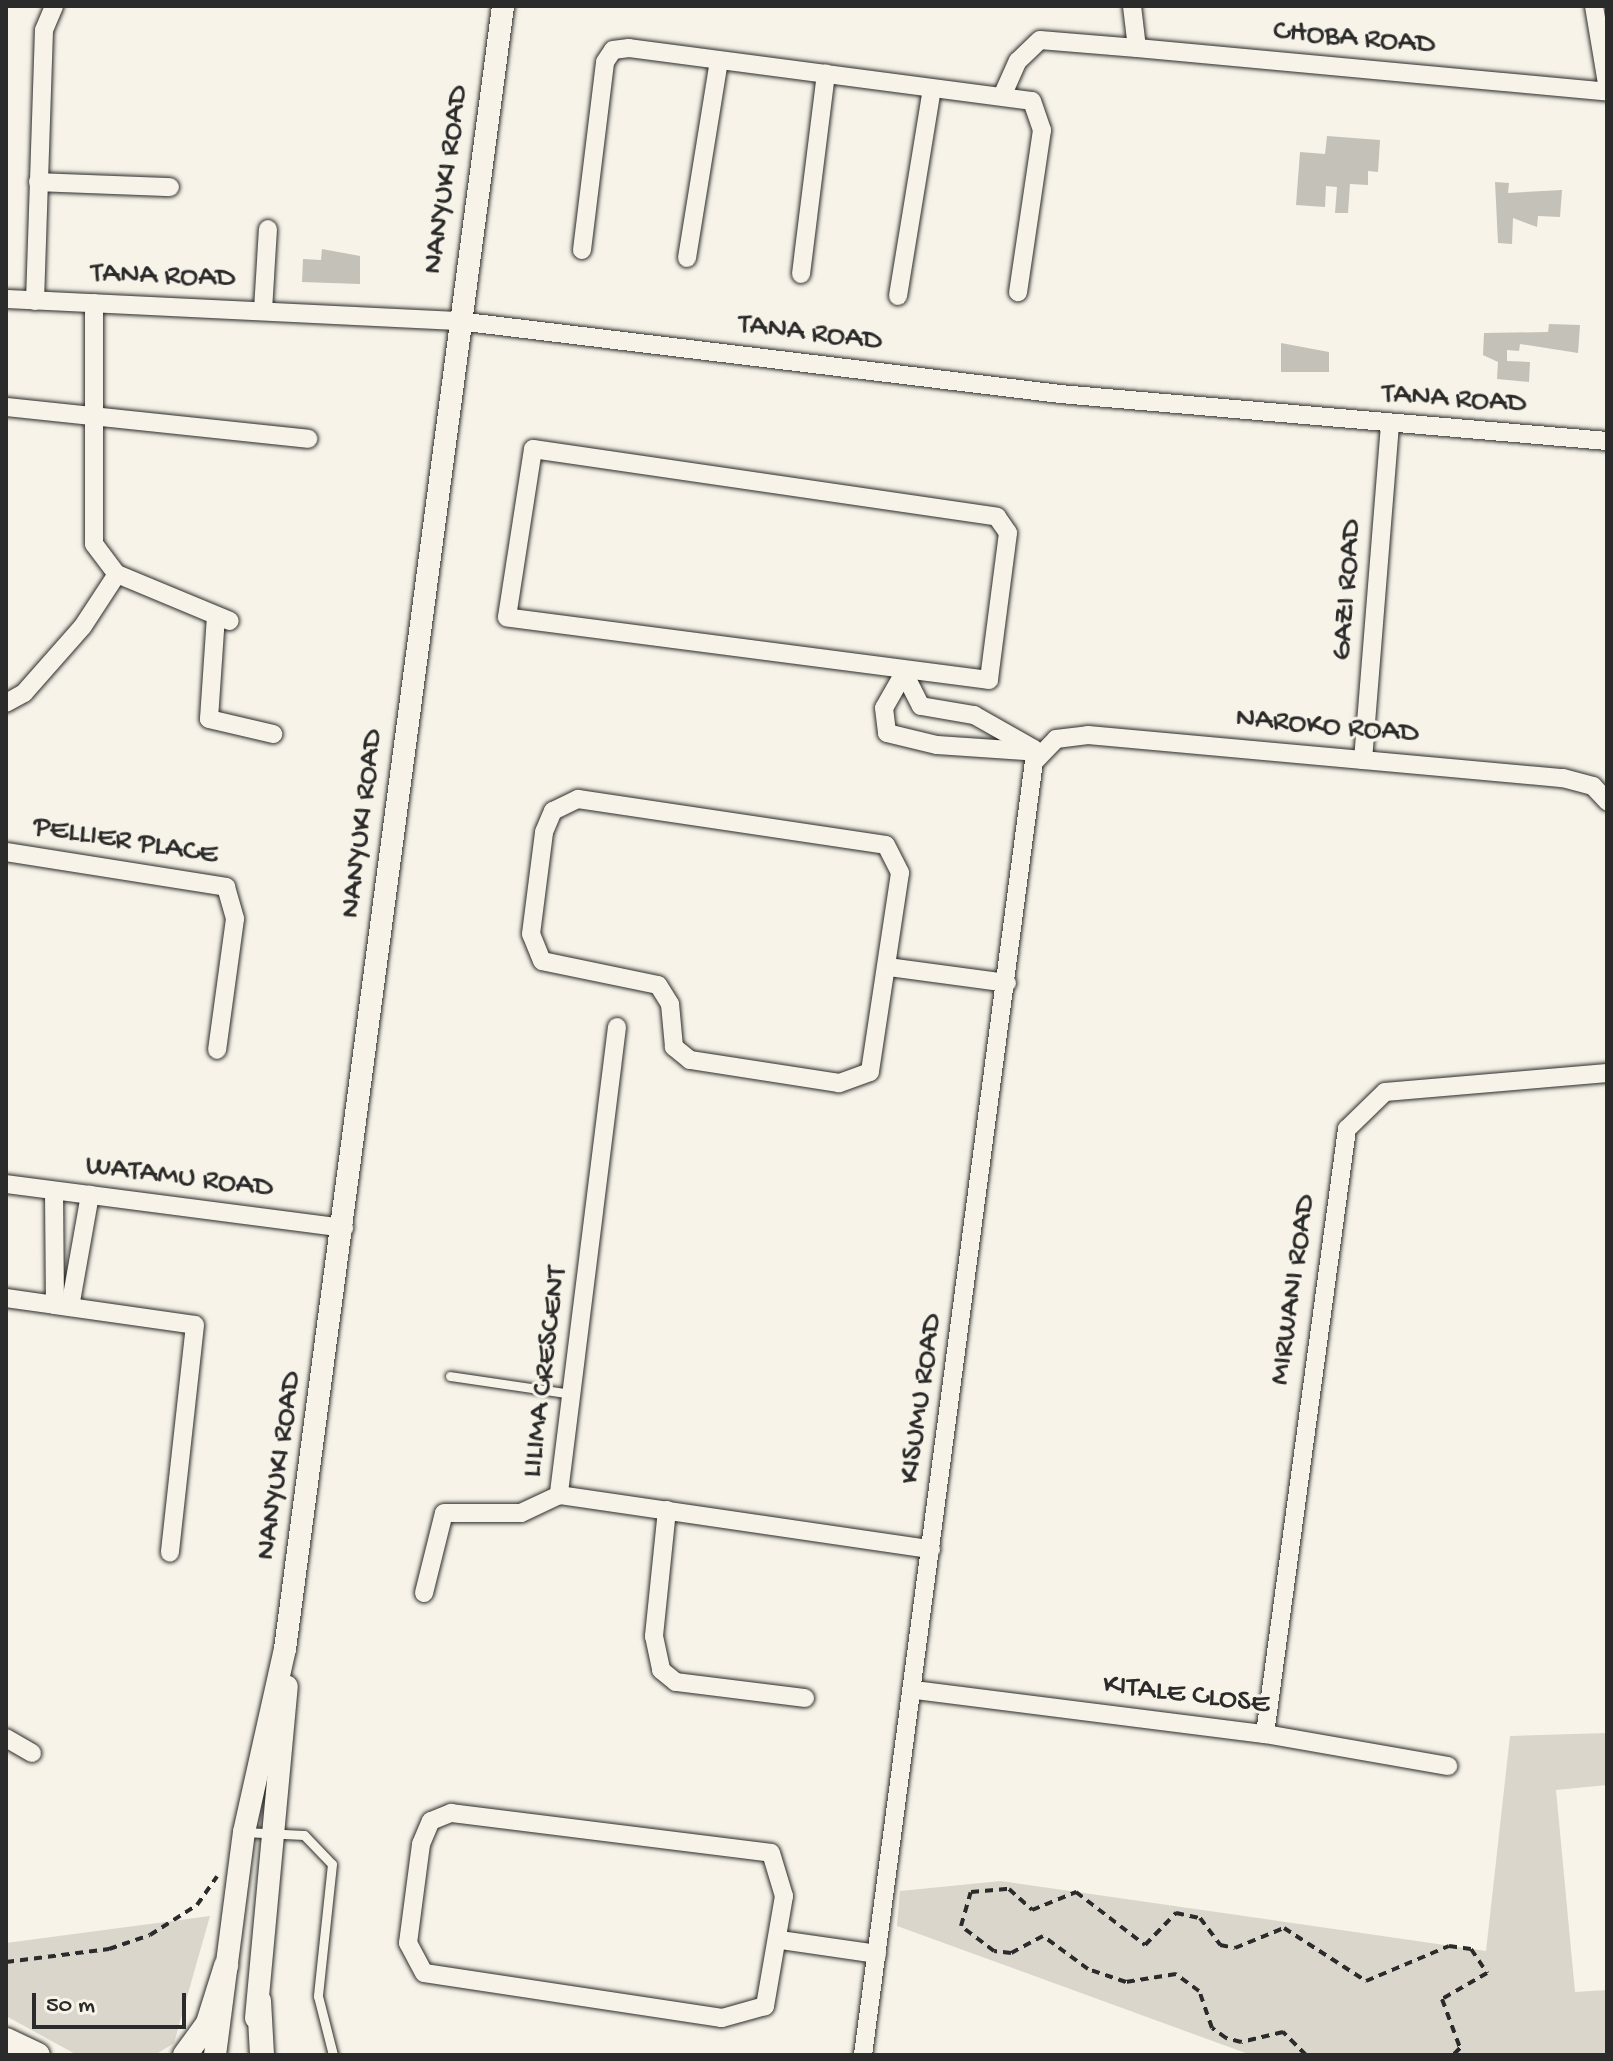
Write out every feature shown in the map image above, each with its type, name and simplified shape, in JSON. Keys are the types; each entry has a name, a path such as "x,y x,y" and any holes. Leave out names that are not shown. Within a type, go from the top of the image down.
{"main road":[{"path":"185,2055 208,2023 226,1966"},
{"path":"259,2001 262,2055"},
{"path":"6,2040 38,2055"}],"street":[{"path":"35,301 44,30 54,6"},
{"name":"NANYUKI ROAD","path":"251,2055 259,2001 274,1832 285,1649 344,1228 458,321 503,6"},
{"path":"1132,6 1137,48"},
{"path":"1594,6 1607,84"},
{"name":"CHOBA ROAD","path":"1003,94 1018,61 1040,40 1607,92"},
{"path":"582,250 607,56 629,48 932,89 1003,94 1032,101 1042,118 1018,292"},
{"path":"687,258 719,61"},
{"path":"801,274 826,74"},
{"path":"898,296 932,89"},
{"path":"38,182 170,187"},
{"path":"263,310 268,229"},
{"name":"TANA ROAD","path":"6,299 458,321 1060,394 1390,425 1607,441"},
{"path":"94,303 94,544 117,574 223,618 209,719 273,734"},
{"path":"6,407 92,419 308,439"},
{"name":"GAZI ROAD","path":"1363,760 1390,425"},
{"path":"533,449 997,517 1008,533 989,680 904,673 507,617 533,449"},
{"path":"6,703 24,693 83,626 117,574"},
{"path":"904,673 921,706 985,720 1040,752"},
{"path":"904,673 884,708 887,733 983,748 1040,752"},
{"name":"NAROKO ROAD","path":"1040,752 1063,737 1088,735 1563,778 1593,786 1607,801"},
{"name":"KISUMU ROAD","path":"863,2055 915,1690 1007,983 1029,786 1040,752"},
{"path":"589,799 873,838 899,863 889,967 877,1056 862,1078 839,1083 690,1060 674,1047 670,1004 658,985 564,968 536,955 531,934 548,818 560,806 589,799"},
{"name":"PELLIER PLACE","path":"6,852 216,883 232,895 217,1050"},
{"path":"889,967 1007,983"},
{"name":"LILIMA CRESCENT","path":"617,1027 559,1495 931,1549"},
{"name":"MIRWANI ROAD","path":"1265,1734 1347,1129 1385,1092 1607,1073"},
{"name":"WATAMU ROAD","path":"6,1184 344,1228"},
{"path":"54,1191 54,1249 63,1306"},
{"path":"63,1306 90,1195"},
{"path":"6,1298 195,1325 170,1553"},
{"path":"424,1593 444,1513 521,1513 559,1495"},
{"path":"667,1510 654,1636 661,1670 676,1682 805,1698"},
{"name":"NANYUKI ROAD","path":"215,2055 244,1832 285,1649"},
{"name":"KITALE CLOSE","path":"915,1690 1265,1734 1448,1766"},
{"path":"6,1738 32,1753"},
{"path":"467,1812 771,1853 783,1876 780,1940 770,1997 758,2012 736,2019 438,1980 415,1966 408,1943 425,1830 440,1816 467,1812"},
{"path":"780,1940 877,1954"}],"lane":[{"path":"983,748 985,720"},
{"path":"450,1376 572,1394"},
{"path":"244,1832 274,1832 314,1840 332,1864 318,1996 333,2055"}],"path":[{"path":"6,1962 109,1949 150,1935 197,1905 223,1866"},
{"path":"1306,2055 1283,2032 1241,2042 1226,2038 1212,2028 1199,1991 1176,1974 1126,1982 1088,1969 1043,1936 1011,1953 994,1951 961,1926 971,1892 1009,1889 1032,1910 1076,1892 1145,1945 1176,1913 1200,1918 1220,1945 1235,1948 1284,1928 1366,1981 1449,1946 1471,1949 1487,1973 1442,1999 1460,2048 1453,2055"}],"shaded area":[{"path":"1607,1733 1607,1785 1556,1790 1575,1992 1607,1990 1607,2055 1251,2055 897,1926 900,1891 1001,1881 1486,1951 1510,1736"},
{"path":"210,1916 174,2043 155,2055 77,2055 6,2016 6,1943"}],"building":[{"path":"1327,136 1380,140 1378,172 1368,171 1368,185 1350,184 1348,213 1335,213 1337,187 1326,186 1325,207 1296,205 1300,152 1325,154"},
{"path":"1495,182 1509,183 1508,193 1562,190 1560,217 1538,216 1537,227 1513,218 1512,244 1498,243"},
{"path":"322,249 360,256 360,284 302,282 303,259 321,260"},
{"path":"1549,324 1580,325 1578,353 1520,344 1519,351 1507,350 1507,361 1530,362 1529,382 1497,379 1498,362 1483,355 1484,333 1548,332"},
{"path":"1281,343 1329,352 1329,372 1281,372"}]}
